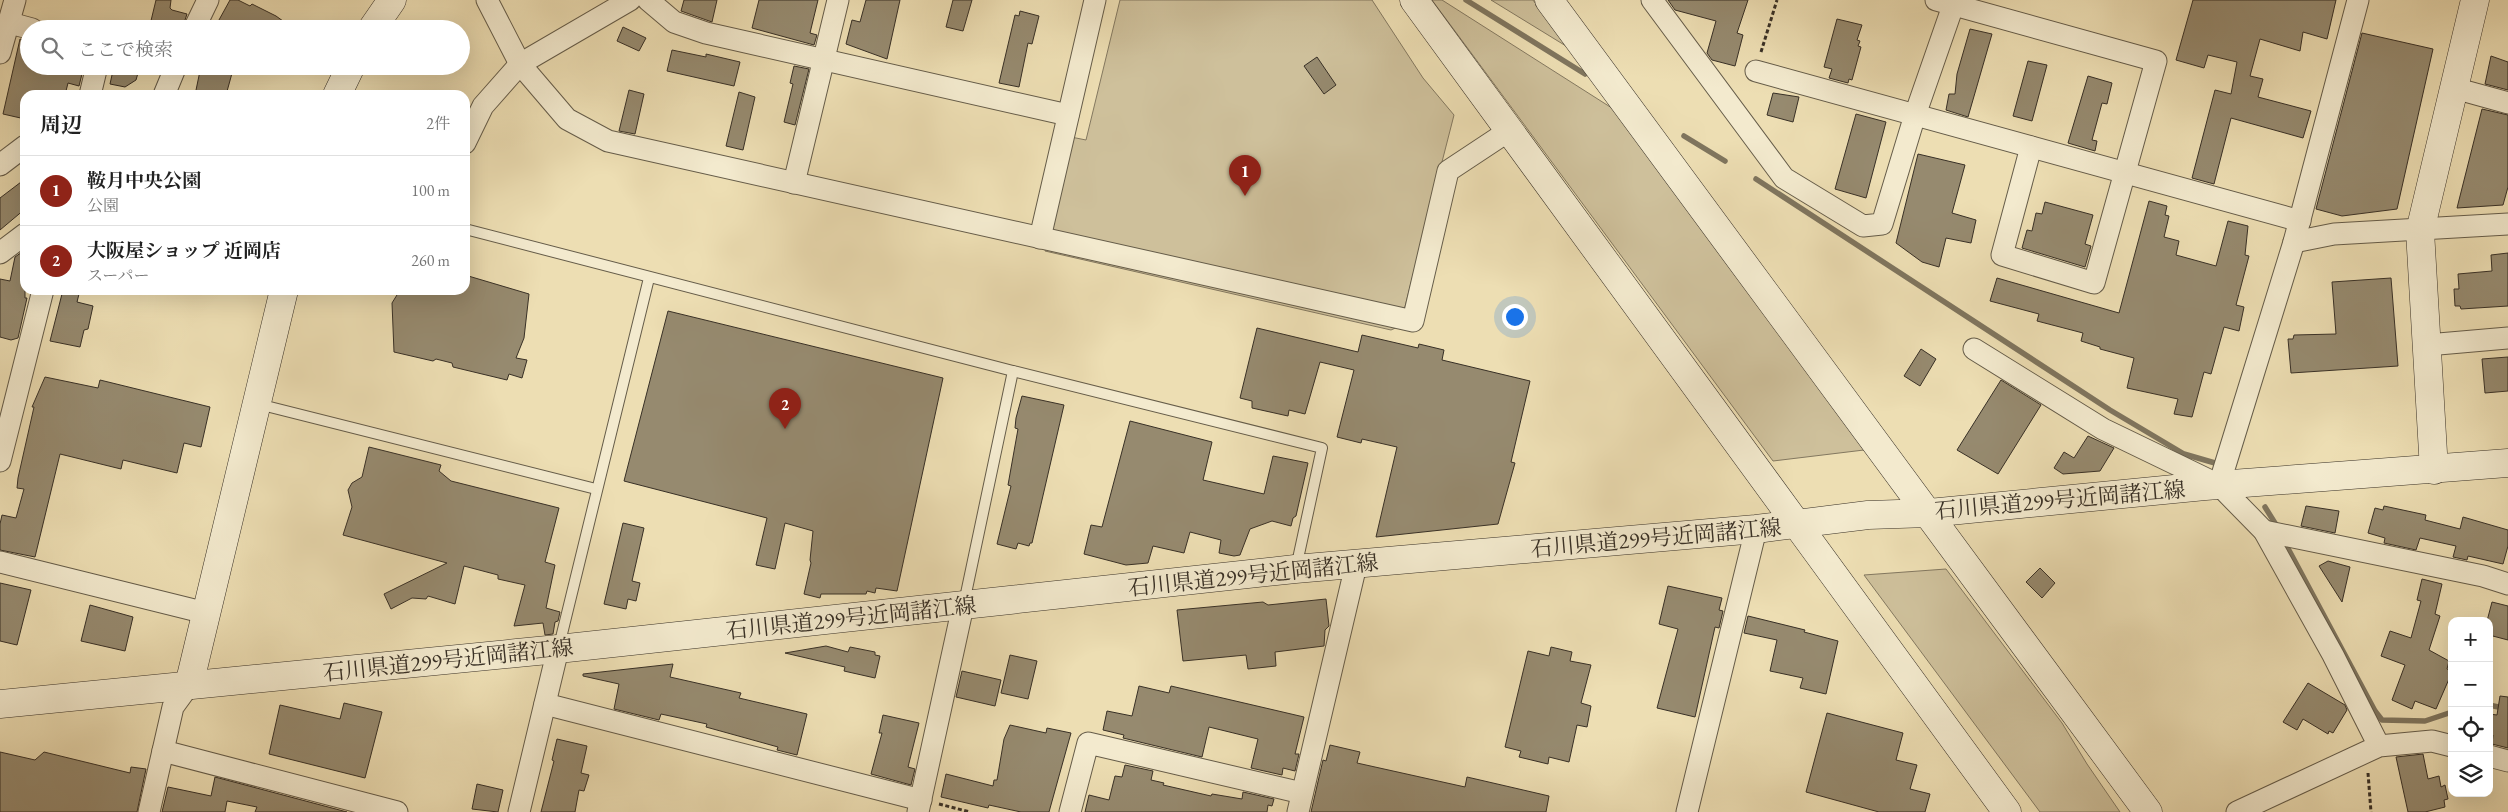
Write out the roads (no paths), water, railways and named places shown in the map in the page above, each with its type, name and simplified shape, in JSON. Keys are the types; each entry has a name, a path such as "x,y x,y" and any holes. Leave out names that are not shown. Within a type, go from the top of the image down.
{"street":[{"path":"0,52 10,23 15,0"},
{"path":"198,20 208,0"},
{"path":"378,20 392,0"},
{"path":"487,0 520,64 567,118 608,141 1413,321 1448,170 1510,130"},
{"path":"470,133 483,106 520,64 630,0"},
{"path":"648,0 674,22 706,33 1068,115"},
{"path":"794,184 838,0"},
{"path":"1040,238 1095,0"},
{"path":"1414,0 1795,525 2007,812"},
{"path":"1549,0 2148,812"},
{"path":"1652,0 1784,178 1863,226 1882,224 1948,2 2156,61 2094,283 2002,255 2031,146"},
{"path":"2219,486 2294,242 2358,0"},
{"path":"2434,470 2420,231 2475,0"},
{"path":"10,23 20,26"},
{"path":"1756,70 2300,221"},
{"path":"91,90 95,75"},
{"path":"166,90 172,75"},
{"path":"339,90 347,75"},
{"path":"2454,88 2508,103"},
{"path":"0,165 20,150"},
{"path":"2294,242 2334,234 2420,231 2508,224"},
{"path":"0,253 20,238"},
{"path":"0,460 7,402 41,295"},
{"path":"149,812 173,707 189,685 283,295"},
{"path":"2427,345 2508,338"},
{"path":"1974,349 2103,429 2219,486 2268,532 2380,746"},
{"name":"石川県道299号近岡諸江線","path":"0,704 558,649 1295,569 1756,529 1868,515 1929,513 2219,486 2508,464"},
{"path":"1687,812 1756,529"},
{"path":"2268,532 2483,576 2508,584"},
{"path":"0,562 206,613"},
{"path":"1070,812 1088,743 1300,802 1356,565"},
{"path":"545,704 920,806 963,606"},
{"path":"519,812 558,649"},
{"path":"2237,812 2380,746 2432,741 2448,745"},
{"path":"163,751 397,812"},
{"path":"2493,757 2508,761"}],"lane":[{"path":"470,229 649,278 1013,372 1322,448 1295,569"},
{"path":"558,649 649,278"},
{"path":"963,606 1013,372"},
{"path":"256,403 596,489"}],"waterway":[{"path":"1466,0 1585,74"},
{"path":"1684,136 1725,161"},
{"path":"1756,179 2110,410 2184,454 2215,463"},
{"path":"2265,507 2278,528"},
{"path":"2284,541 2375,711 2382,720 2425,721 2448,713"},
{"path":"2493,706 2508,709"}],"place":[{"name":"鞍月中央公園","path":"1245,196"},
{"name":"大阪屋ショップ 近岡店","path":"785,429"}]}
